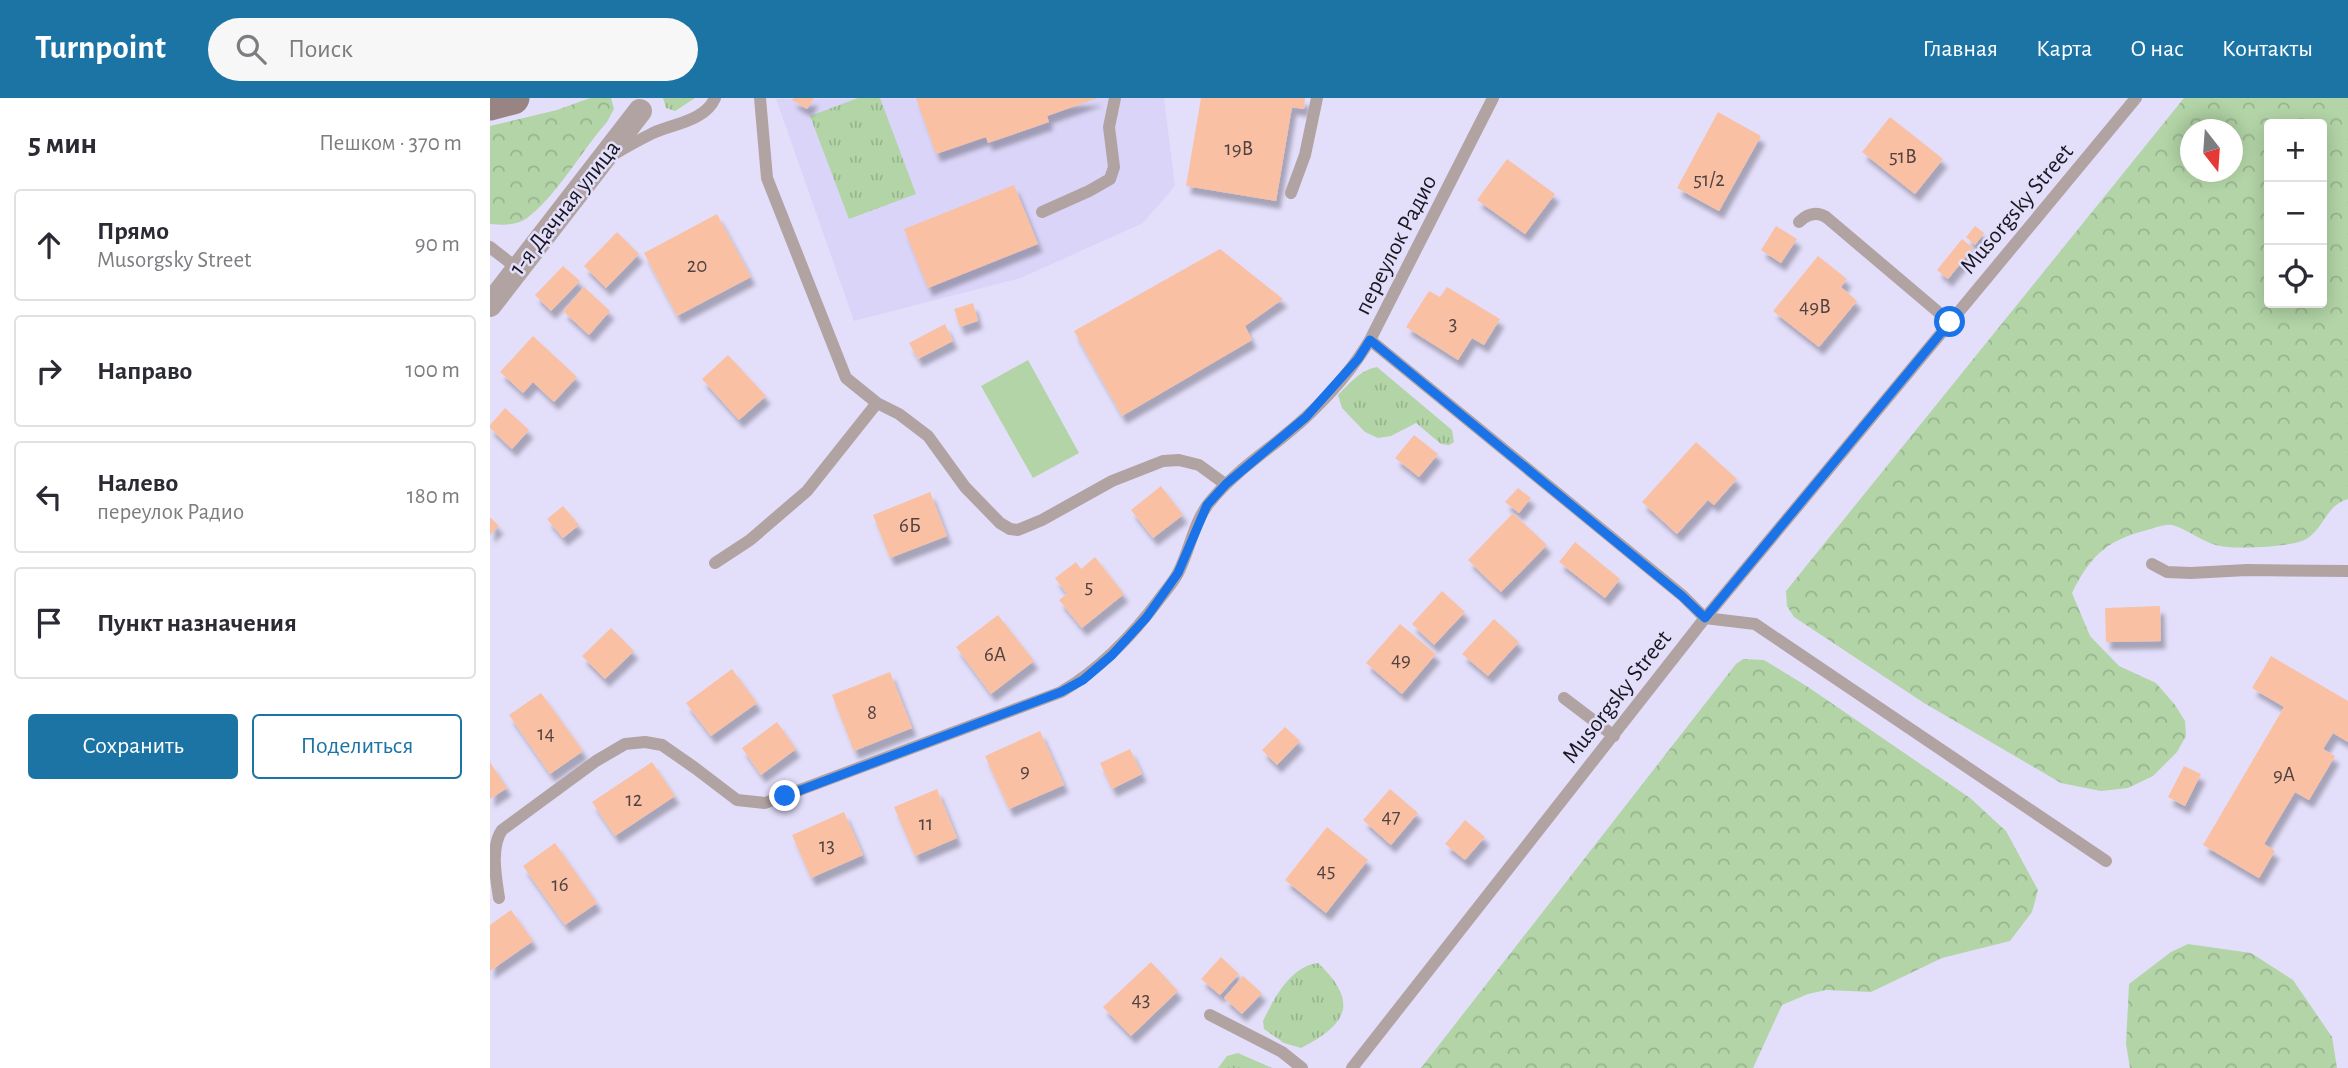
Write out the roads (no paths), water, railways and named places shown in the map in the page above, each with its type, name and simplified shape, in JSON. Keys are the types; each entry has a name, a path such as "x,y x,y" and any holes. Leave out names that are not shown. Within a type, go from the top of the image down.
{"main road":[{"path":"490,104 513,98"}],"street":[{"name":"1-я Дачная улица","path":"490,305 601,161 639,104"}],"lane":[{"path":"601,161 655,132 689,120 713,103 715,98"},
{"path":"760,98 767,178 846,378 877,403 899,414 928,436 965,487 1000,523 1017,530 1042,520 1103,485 1163,461 1179,460 1199,465 1226,484"},
{"path":"1042,212 1110,179 1114,167 1109,127 1115,98"},
{"path":"1291,193 1305,155 1317,98"},
{"name":"переулок Радио","path":"499,898 496,838 502,830 596,761 625,744 645,742 662,745 737,800 765,803 1061,692 1112,655 1146,618 1178,573 1207,505 1226,484 1306,417 1358,359 1493,98"},
{"name":"Musorgsky Street","path":"1352,1068 1705,618 2136,98"},
{"path":"1799,222 1812,214 1826,217 1950,322"},
{"path":"490,247 518,269"},
{"path":"1370,340 1542,479 1705,618 1755,624 2106,861"},
{"path":"715,563 750,540 807,491 877,403"},
{"path":"2152,564 2167,572 2191,573 2247,570 2348,571"},
{"path":"1564,698 1614,736"},
{"path":"1210,1015 1258,1038 1302,1068"}]}
